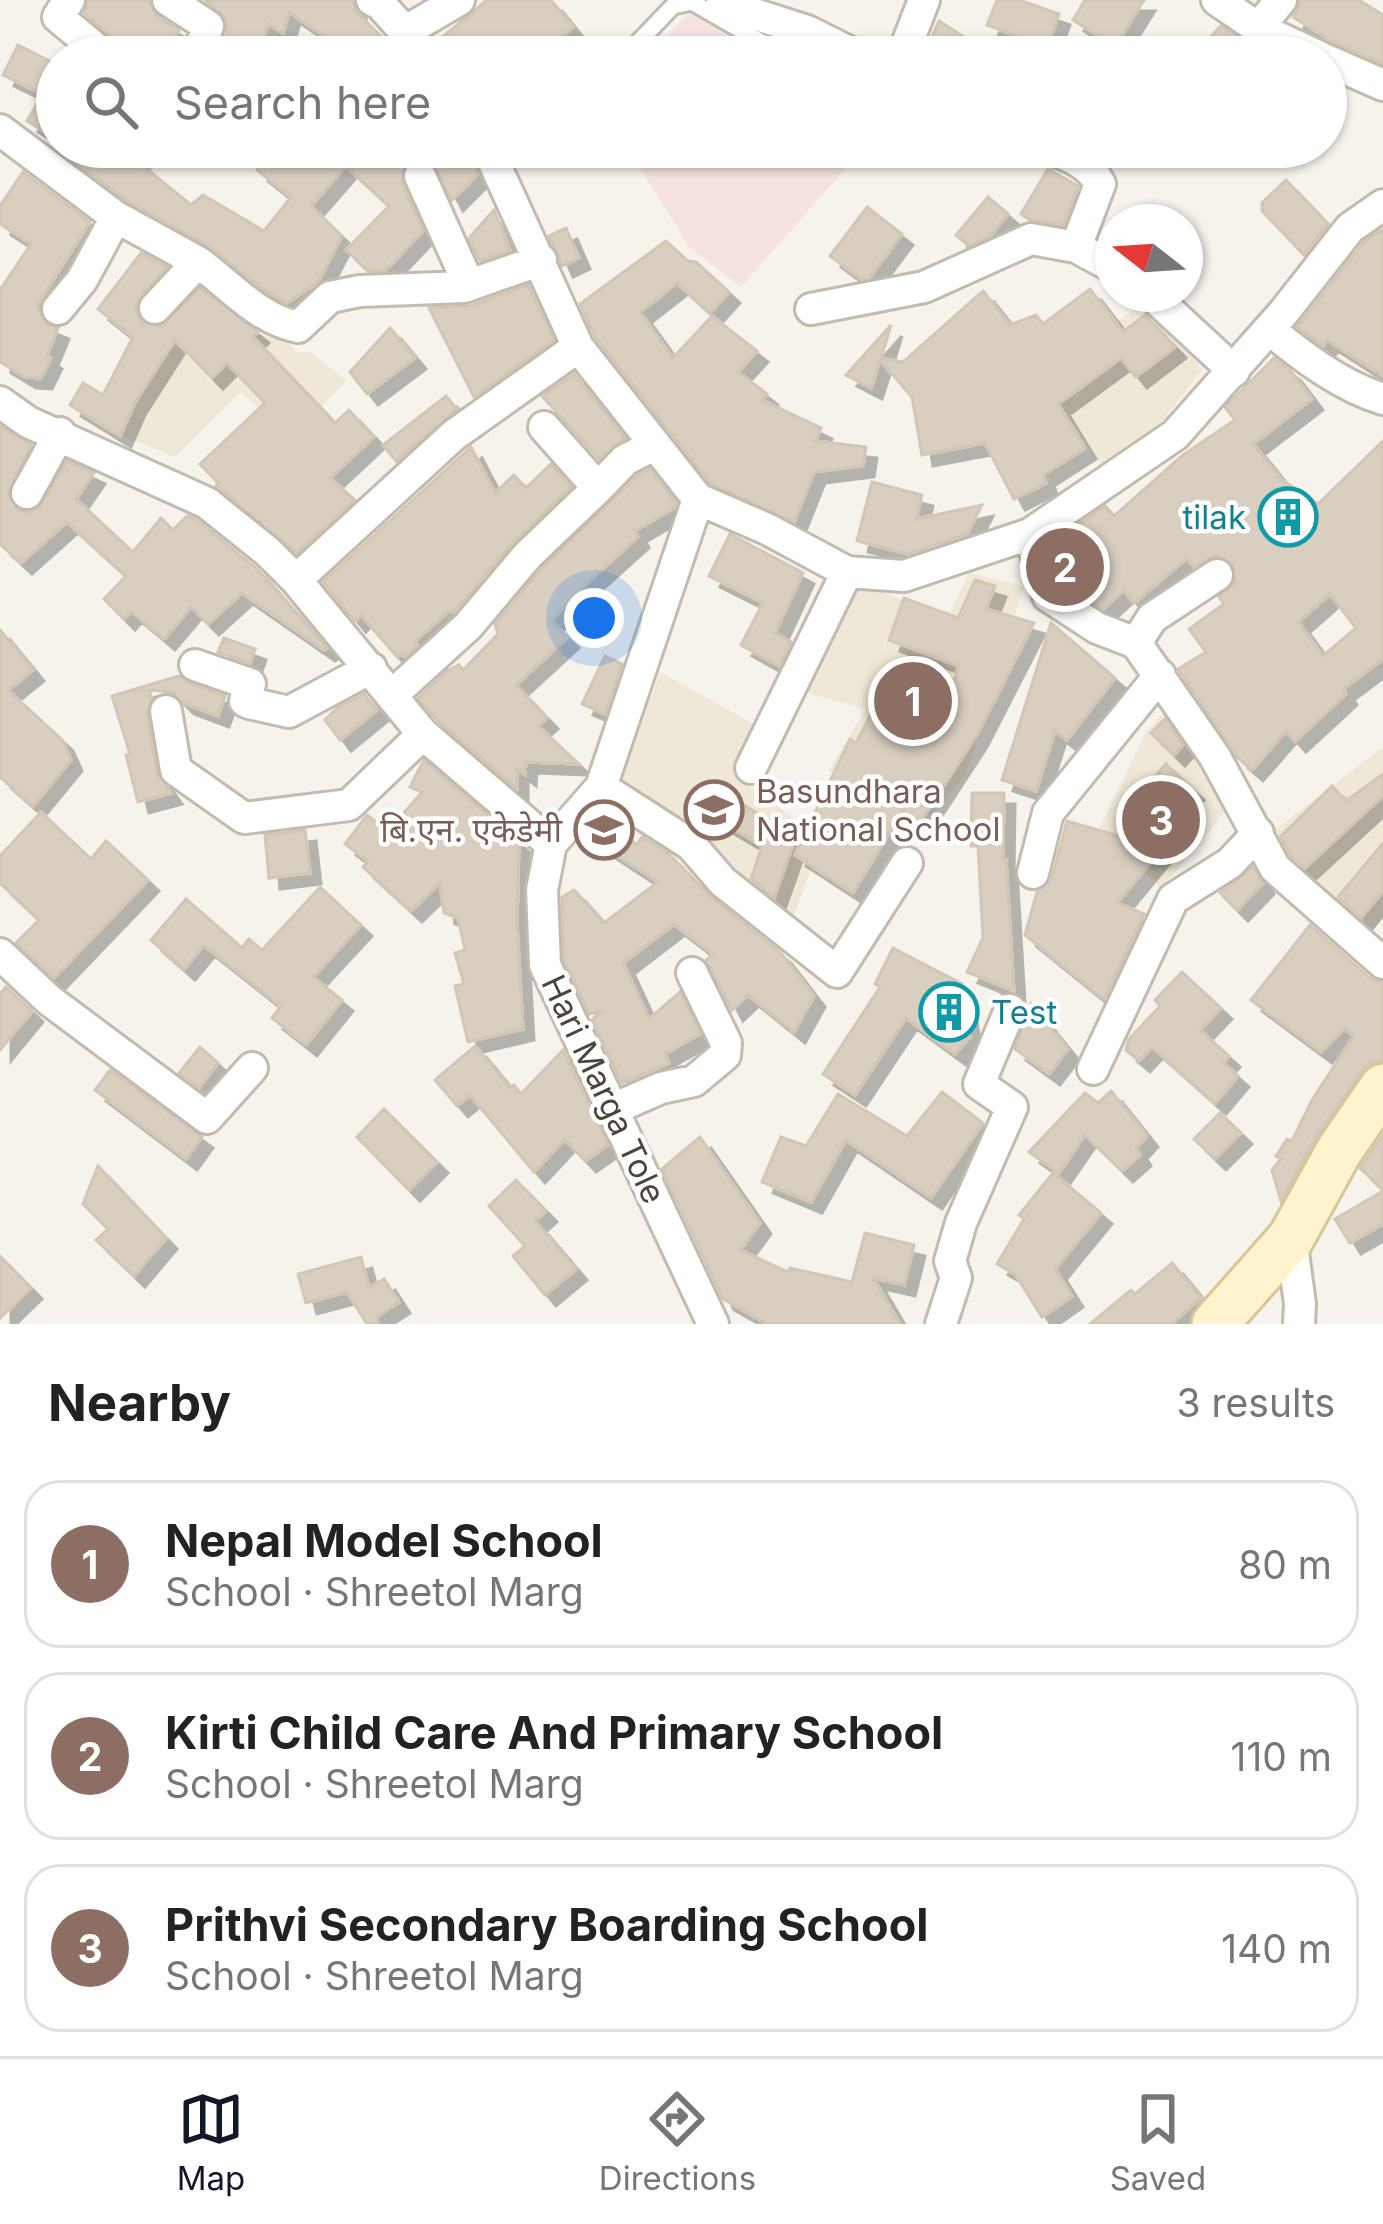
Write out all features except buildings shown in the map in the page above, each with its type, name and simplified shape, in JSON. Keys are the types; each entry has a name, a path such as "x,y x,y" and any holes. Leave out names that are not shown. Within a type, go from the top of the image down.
{"street":[{"path":"69,0 58,16 81,36"},
{"path":"168,0 208,26 204,36"},
{"path":"372,0 410,36"},
{"path":"722,0 817,36"},
{"path":"910,36 924,0"},
{"path":"1217,0 1275,36"},
{"path":"1258,28 1281,0"},
{"path":"406,31 452,2"},
{"path":"1347,69 1383,85"},
{"path":"0,130 36,157"},
{"path":"51,168 116,217 198,262 268,316 298,326 330,297 360,290 469,285 541,260"},
{"path":"497,168 578,347 698,499 847,572 904,576 1030,535 1175,435 1234,371 1350,228 1383,206"},
{"path":"1076,247 1100,184 1087,168"},
{"path":"420,176 469,285"},
{"path":"58,309 82,280 116,217"},
{"path":"811,308 925,286 1031,239 1076,247 1095,257"},
{"path":"155,308 198,262"},
{"path":"1170,312 1234,371"},
{"path":"1269,329 1345,382 1383,400"},
{"path":"296,580 454,435 578,347"},
{"path":"0,402 28,422 207,503 296,580 423,734 551,844 601,787 698,499"},
{"path":"544,428 598,488"},
{"path":"27,493 60,434"},
{"path":"392,695 468,626 527,556 626,460 655,446"},
{"path":"1030,535 1048,596 1097,628 1136,643 1215,757 1275,868 1383,963"},
{"path":"751,768 847,572"},
{"path":"1136,643 1152,618 1216,575"},
{"path":"195,665 250,684 245,701 249,703 289,712 371,668"},
{"path":"1033,873 1048,813 1160,675"},
{"path":"166,711 176,770 244,818 349,805 423,734"},
{"path":"601,787 691,845 723,882 837,972 907,863"},
{"path":"1093,1069 1173,899 1230,863 1258,833"},
{"name":"Hari Marga Tole","path":"551,844 542,890 545,965 713,1324"},
{"path":"0,954 49,1000 207,1118 252,1068"},
{"path":"614,1109 662,1088 694,1081 725,1055 726,1043 692,974"},
{"path":"941,1324 956,1278 950,1261 961,1223 1012,1106 979,1084 1010,1010"},
{"path":"1215,1324 1291,1238 1339,1151 1383,1087"},
{"path":"1291,1238 1299,1324"}],"lane":[{"path":"645,36 674,6 692,2 751,36"}],"shaded area":[{"path":"692,10 727,36 667,36"},
{"path":"640,168 846,168 741,287 690,248"},
{"path":"1131,312 1160,312 1202,370 1159,425 1100,464 1042,377"},
{"path":"270,323 296,352 311,352 346,381 291,438 241,392 175,457 123,436 143,390 171,348 177,345 211,381"},
{"path":"969,573 1024,586 966,774 922,827 828,771 866,709 806,693 856,581 908,602 950,612"},
{"name":"Basundhara National School","path":"660,672 761,728 737,776 804,826 820,846 791,922 744,889 717,849 617,794"},
{"path":"1174,701 1277,828 1383,747 1383,919 1366,937 1224,813 1162,888 1099,829 1147,731"}],"place":[{"name":"tilak","path":"1288,517"},
{"name":"Kirti Child Care And Primary School","path":"1065,567"},
{"name":"Nepal Model School","path":"913,701"},
{"name":"Basundhara National School","path":"714,810"},
{"name":"Prithvi Secondary Boarding School","path":"1161,820"},
{"name":"बि.एन. एकेडेमी","path":"604,830"},
{"name":"Test","path":"949,1012"}]}
